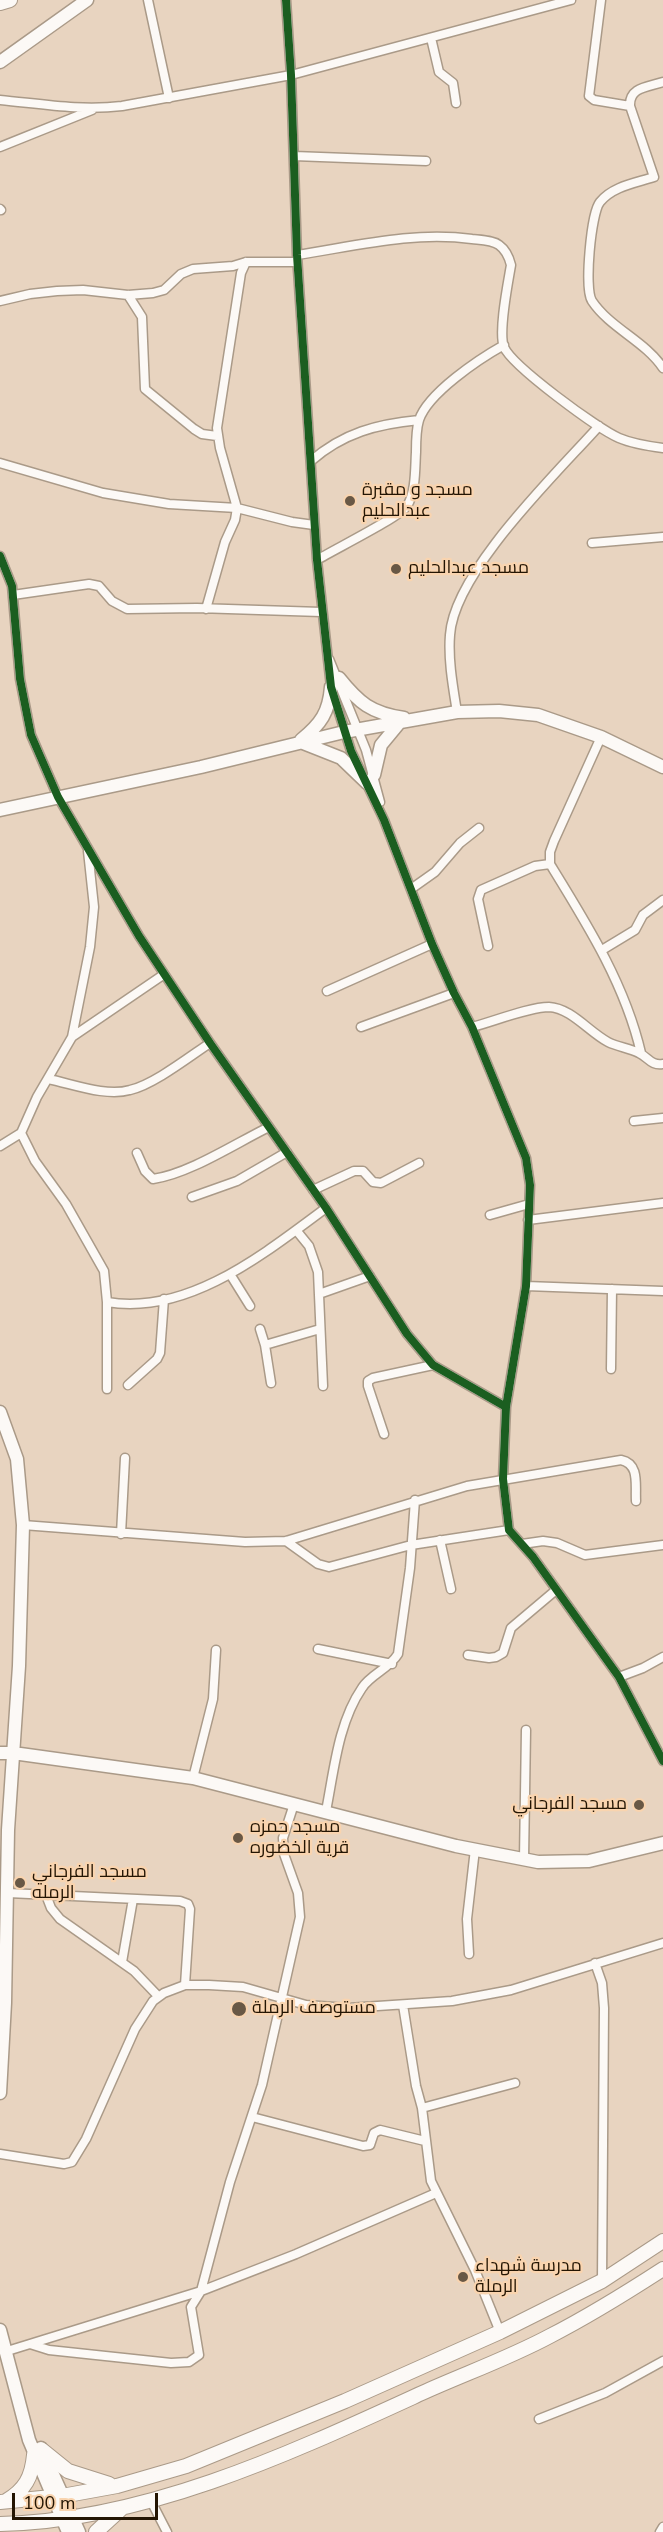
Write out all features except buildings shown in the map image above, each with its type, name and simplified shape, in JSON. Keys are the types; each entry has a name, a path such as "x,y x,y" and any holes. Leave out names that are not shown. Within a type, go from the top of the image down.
{"main road":[{"path":"0,3 10,0"},
{"path":"2,2502 117,2486 186,2466 345,2402 500,2332 602,2281 663,2241"},
{"path":"0,2524 66,2517 151,2501 268,2461 548,2338 610,2304 663,2269"},
{"path":"2,2502 26,2484 38,2452 83,2478 117,2486"},
{"path":"96,2532 101,2525 124,2507"},
{"path":"16,2524 41,2532"}],"street":[{"path":"0,63 87,0"},
{"path":"148,0 169,98"},
{"path":"286,0 291,75 297,259 321,612 326,652 335,682 344,732 370,779"},
{"path":"0,147 95,109 169,98 291,75 571,0"},
{"path":"601,0 589,96 630,106"},
{"path":"431,38 439,72 453,83 456,104"},
{"path":"663,82 634,91 630,97 630,106 658,176 619,188 598,205 594,218 588,287 594,304 663,368"},
{"path":"0,100 95,109"},
{"path":"294,156 426,161"},
{"path":"0,301 57,291 83,290 128,295 164,290 186,271 233,266 246,262 297,259 401,238 441,235 484,240 499,245 508,255 511,265 502,336 508,353 540,382 599,426 629,442 663,448"},
{"path":"206,609 237,508 217,436 241,273 246,262"},
{"path":"128,295 142,317 144,389 194,429 202,434 217,436"},
{"path":"317,560 394,517 406,507 410,499 419,420 432,399 483,358 504,345"},
{"path":"311,461 326,448 349,435 392,423 419,420"},
{"path":"457,712 450,634 458,602 480,564 599,426"},
{"path":"0,463 104,493 169,504 237,508 292,522 314,525"},
{"path":"592,543 663,537"},
{"path":"0,556 7,569 13,595 20,679 31,735 58,796 88,849 164,975 314,1190 407,1334 433,1365 506,1407"},
{"path":"13,595 89,584 99,586 112,601 127,609 321,612"},
{"path":"335,682 363,705 388,716 417,719"},
{"path":"335,682 358,730 370,779 384,820 432,944 472,1027 526,1158 530,1185 526,1286 506,1407 503,1479 509,1530 522,1544 619,1677 663,1761"},
{"path":"299,743 325,717 335,682"},
{"path":"0,810 344,732 457,712 499,711 538,715 601,737 663,767"},
{"path":"370,779 381,746 400,722"},
{"path":"601,737 554,841 550,864 602,950 635,1028 641,1053"},
{"path":"299,743 341,758 370,779"},
{"path":"411,889 435,872 460,843 479,828"},
{"path":"2,1142 21,1133 37,1097 72,1037 90,947 94,908 88,849"},
{"path":"488,946 478,899 481,890 535,866 550,864"},
{"path":"602,950 635,930 643,915 663,900"},
{"path":"327,991 432,944"},
{"path":"72,1037 164,975"},
{"path":"361,1027 454,993"},
{"path":"472,1027 538,1009 557,1009 566,1012 610,1043 641,1053 649,1061 658,1065 663,1064"},
{"path":"48,1079 107,1091 130,1091 146,1084 210,1043"},
{"path":"634,1121 663,1118"},
{"path":"138,1153 145,1171 153,1179 162,1178 269,1126"},
{"path":"21,1133 35,1161 66,1204 104,1271 107,1302 107,1389"},
{"path":"192,1197 237,1181 287,1152"},
{"path":"314,1190 354,1171 363,1171 373,1182 381,1183 419,1163"},
{"path":"528,1220 663,1203"},
{"path":"490,1215 529,1204"},
{"path":"107,1302 138,1304 165,1299 211,1284 274,1247 326,1208"},
{"path":"296,1230 309,1246 318,1272 323,1386"},
{"path":"230,1274 250,1306"},
{"path":"319,1294 370,1276"},
{"path":"526,1286 663,1291"},
{"path":"611,1368 612,1289"},
{"path":"128,1385 157,1359 160,1353 165,1299"},
{"path":"260,1329 271,1383"},
{"path":"265,1345 320,1329"},
{"path":"384,1434 368,1381 433,1365"},
{"path":"0,1412 17,1459 22,1525 19,1666 6,1753 5,2003 0,2093"},
{"path":"121,1534 125,1458"},
{"path":"22,1525 245,1542 285,1541 467,1486 621,1460 630,1462 634,1468 636,1501"},
{"path":"326,1811 340,1740 350,1712 363,1686 392,1664 398,1654 402,1636 415,1500"},
{"path":"285,1541 318,1564 329,1567 411,1545 509,1530"},
{"path":"440,1540 451,1589"},
{"path":"522,1544 543,1541 557,1543 585,1555 663,1545"},
{"path":"468,1654 489,1658 503,1653 511,1628 556,1590"},
{"path":"318,1649 392,1664"},
{"path":"193,1778 213,1699 216,1650"},
{"path":"619,1677 663,1657"},
{"path":"524,1859 526,1730"},
{"path":"6,1753 193,1778 475,1849 524,1859 564,1863 589,1861 663,1843"},
{"path":"79,2532 66,2517 21,2412 1,2340 30,2344 49,2350 171,2363 189,2362 199,2355 191,2310 201,2291 230,2181 262,2085 300,1917 298,1893 284,1854 283,1838 294,1803"},
{"path":"469,1954 467,1919 475,1849"},
{"path":"5,1885 46,1895 180,1901 189,1906 185,1986"},
{"path":"46,1895 51,1908 60,1919 122,1962 143,1979 158,1996"},
{"path":"122,1962 133,1899"},
{"path":"0,2154 64,2164 72,2162 92,2128 135,2029 149,2006 158,1996 185,1986 243,1987 306,2005 348,2008 452,2001 511,1990 663,1943"},
{"path":"595,1963 602,1983 604,2008 602,2281"},
{"path":"403,2005 416,2086 422,2108 424,2141 431,2181 475,2270 500,2332"},
{"path":"422,2108 515,2083"},
{"path":"252,2117 363,2146 370,2145 374,2133 380,2130 424,2141"},
{"path":"30,2344 201,2291 296,2254 436,2193"},
{"path":"539,2419 605,2393 663,2361"},
{"path":"151,2501 167,2532"},
{"path":"66,2517 68,2532"},
{"path":"660,2532 663,2527"}],"cycle path":[{"path":"286,0 297,255 317,560 331,687 351,751 384,820 432,944 472,1027 526,1158 530,1185 526,1286 506,1407 503,1479 509,1530 533,1557 619,1677 663,1761"},
{"path":"0,556 12,586 20,679 31,735 58,797 139,936 210,1043 326,1208 407,1334 433,1365 506,1407"}],"place":[{"name":"مسجد و مقبرة عبدالحليم","path":"350,501"},
{"name":"مسجد عبدالحليم","path":"396,569"},
{"name":"مسجد الفرجاني","path":"639,1805"},
{"name":"مسجد حمزه قرية الخضوره","path":"238,1838"},
{"name":"مسجد الفرجاني الرمله","path":"20,1883"},
{"name":"مستوصف الرملة","path":"239,2009"},
{"name":"مدرسة شهداء الرملة","path":"463,2277"}]}
